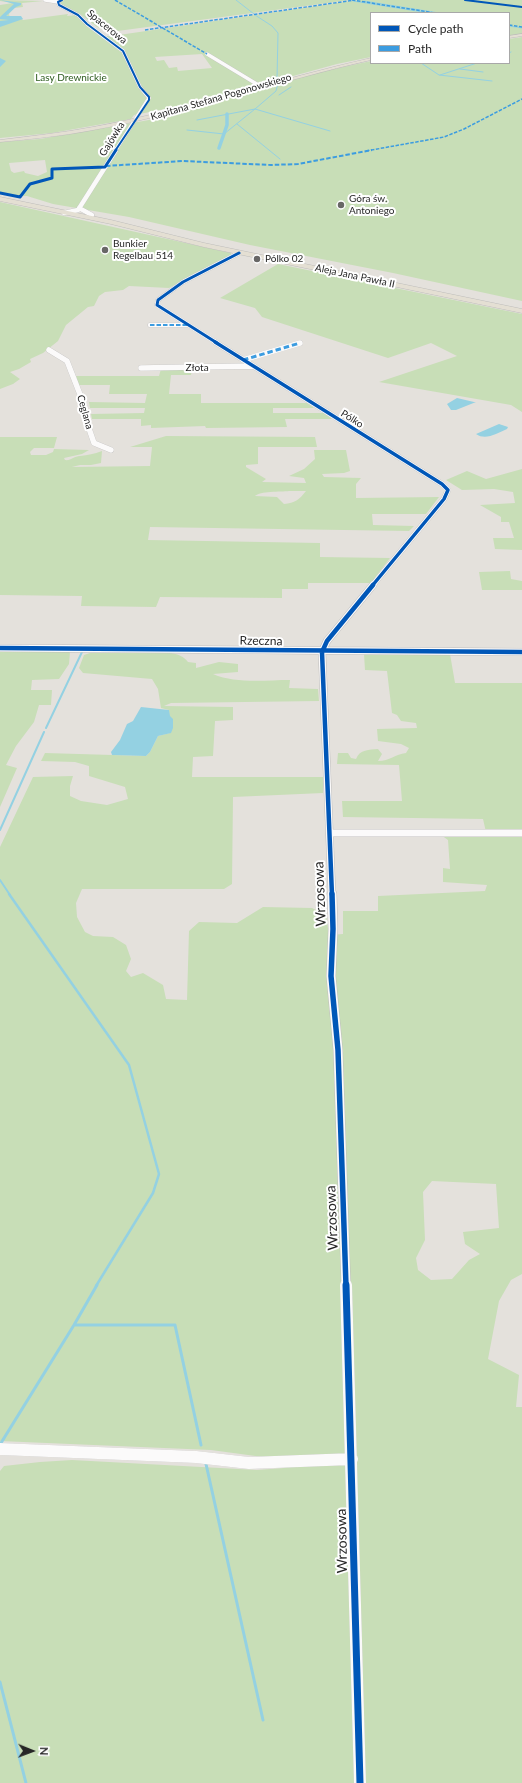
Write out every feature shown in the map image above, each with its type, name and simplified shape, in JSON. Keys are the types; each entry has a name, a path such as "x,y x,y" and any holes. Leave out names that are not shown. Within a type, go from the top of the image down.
{"main road":[{"path":"510,37 522,35"},
{"name":"Kapitana Stefana Pogonowskiego","path":"0,140 62,134 135,120 314,71 370,59"},
{"name":"Aleja Jana Pawła II","path":"0,196 239,252 522,311"},
{"name":"Aleja Jana Pawła II","path":"0,199 64,211 78,209 92,215 177,235 522,306"}],"street":[{"path":"45,0 60,1"},
{"name":"Spacerowa","path":"60,1 59,5 78,15 87,24 124,53 140,87 149,98 135,120"},
{"path":"207,54 260,86"},
{"name":"Gajówka","path":"78,209 135,120"},
{"name":"Pólko","path":"239,252 228,260 183,282 157,302 157,305 379,446 442,484 448,490 444,498 327,641 322,652"},
{"path":"150,325 189,325"},
{"path":"243,360 300,343"},
{"name":"Ceglana","path":"49,350 67,360 83,402 86,420 94,443 111,450"},
{"name":"Złota","path":"141,368 253,366"},
{"name":"Rzeczna","path":"0,648 322,652 522,652"},
{"name":"Wrzosowa","path":"322,652 334,929 331,976 338,1050 352,1459 360,1783"},
{"path":"330,833 522,833"},
{"path":"0,1450 196,1457 249,1463 352,1459"}],"green space":[{"name":"Lasy Drewnickie","path":"0,0 43,1 22,3 23,7 14,8 9,14 10,18 20,17 23,20 68,14 67,16 77,15 100,36 112,36 358,0 522,0 522,34 510,36 510,12 370,12 370,57 337,64 187,105 134,115 131,119 52,133 0,138 0,5 13,3","holes":["202,54 212,68 178,71 177,67 169,68 164,60 157,61 155,57"]},
{"path":"64,0 350,0 110,32 97,27 80,14 61,5 60,3"},
{"path":"522,37 522,301 393,273 250,245 129,217 53,204 27,196 0,192 0,142 40,139 149,120 320,72 370,61 370,64 510,64 510,39","holes":["45,160 47,172 38,176 25,173 24,171 14,173 11,171 9,163"]},
{"path":"0,202 231,253 232,255 169,288 129,286 123,290 105,292 99,296 94,306 88,307 66,325 58,341 43,353 30,359 31,362 10,372 20,379 13,384 0,389"},
{"path":"278,264 522,314 522,412 511,405 379,382 457,356 431,343 388,358 262,317 255,308 220,298"},
{"path":"161,369 192,369 191,375 171,375 169,394 201,394 201,403 307,403 314,408 273,408 273,413 324,413 332,419 285,419 287,427 206,428 205,426 151,428 151,425 141,426 141,419 92,419 91,414 144,413 145,408 90,408 89,402 145,403 147,394 109,394 110,385 79,385 76,376 159,376"},
{"path":"166,436 315,437 317,447 258,447 258,464 246,465 246,467 266,479 262,482 306,483 304,478 289,476 304,469 315,459 314,450 346,450 350,471 344,473 322,474 324,477 361,478 356,484 356,498 439,497 426,514 372,514 373,525 414,526 409,531 150,527 148,540 320,543 320,557 390,558 371,583 308,583 308,589 282,589 282,598 160,597 156,607 81,606 82,596 0,595 0,437 57,437 54,448 34,448 30,452 31,455 46,455 53,452 54,449 89,450 82,454 64,458 65,460 102,451 101,463 72,467 150,466 152,447 130,447","holes":["306,491 301,497 291,503 284,504 277,497 255,496 261,493 270,492"]},
{"path":"522,469 522,550 495,549 493,538 514,538 509,522 501,522 501,517 480,505 515,503 513,492 494,489 462,490 446,480 467,471 486,479"},
{"path":"510,571 511,579 522,581 522,590 482,590 479,572"},
{"path":"0,652 70,652 69,664 59,679 32,680 31,690 52,690 51,705 39,705 34,722 16,746 6,765 17,768 0,807"},
{"path":"90,653 172,653 185,658 188,662 196,663 196,668 219,662 238,664 238,672 213,674 222,677 251,681 290,680 289,688 318,689 319,701 171,703 164,706 233,707 233,720 215,721 213,756 193,757 192,777 323,777 323,793 233,797 232,884 224,889 82,889 76,903 77,917 85,932 93,936 113,937 126,945 131,959 126,971 131,977 143,973 163,985 166,999 187,1000 189,931 199,922 237,923 263,907 312,908 326,915 329,935 343,934 343,911 378,911 378,896 485,891 487,885 443,882 443,868 450,869 448,840 441,835 486,832 483,819 343,817 342,801 402,801 399,765 337,764 338,753 348,753 351,758 356,759 362,752 378,749 382,754 378,761 386,760 406,753 409,748 401,744 378,741 377,729 417,728 416,723 401,721 397,715 392,713 387,671 365,670 364,654 450,654 455,683 522,683 522,1274 511,1280 499,1301 488,1359 519,1375 516,1407 522,1407 522,1783 0,1783 0,1471 4,1466 72,1460 257,1470 284,1468 288,1457 263,1457 211,1450 0,1441 0,847 33,777 73,776 70,786 70,796 81,801 107,805 128,799 125,787 89,776 89,766 75,762 41,761 45,753 146,756 150,752 158,736 170,733 169,710 161,708 158,689 152,679 83,673 79,668 84,655","holes":["432,1181 496,1184 499,1228 463,1232 465,1244 480,1254 469,1260 452,1279 431,1280 418,1270 416,1258 425,1240 423,1192"]}],"water":[{"path":"457,398 476,402 456,410 451,410 447,404"},
{"path":"499,424 508,427 507,429 488,437 476,434"},
{"path":"141,707 169,710 170,716 173,719 173,728 171,733 158,736 150,752 146,756 112,755 111,752 120,740 127,724 133,721"}],"waterway":[{"path":"0,25 6,24 2,22 21,18 2,18 14,6 19,4 1,0"},
{"path":"236,0 254,14"},
{"path":"353,1 423,12"},
{"path":"364,1 433,12"},
{"path":"255,15 272,26 278,33 277,79"},
{"path":"510,26 522,28"},
{"path":"0,60 3,61 0,65"},
{"path":"422,64 439,75 492,81"},
{"path":"440,75 474,64"},
{"path":"460,69 483,72"},
{"path":"255,109 276,91 278,83"},
{"path":"279,95 291,87"},
{"path":"187,130 224,134 255,109"},
{"path":"197,120 255,109"},
{"path":"255,109 330,131"},
{"path":"219,148 227,125 227,114"},
{"path":"237,124 280,159"},
{"path":"46,728 82,652"},
{"path":"0,830 44,732"},
{"path":"0,880 10,895"},
{"path":"9,894 129,1065 159,1174 153,1193 96,1286"},
{"path":"74,1325 97,1285"},
{"path":"1,1443 74,1325"},
{"path":"74,1325 175,1325 201,1445"},
{"path":"206,1464 263,1720"},
{"path":"0,1682 26,1783"}],"marked path":[{"path":"115,0 207,54"},
{"path":"352,0 429,12"},
{"path":"145,30 355,0"},
{"path":"510,25 522,27"},
{"path":"106,166 183,161 271,165 298,164 444,137 464,129 522,99"},
{"path":"150,325 187,325"},
{"path":"243,360 300,343"}],"cycle path":[{"path":"0,193 20,197 30,184 52,178 52,169 105,167 149,100 149,97 140,87 133,74 123,51 87,24 78,15 59,5 58,2 62,0"},
{"path":"465,0 522,7"},
{"path":"239,253 183,282 158,300 157,305 379,446 442,484 448,490 444,499 327,641 322,652 333,929 331,976 338,1050 352,1459 360,1783"},
{"path":"0,648 522,652"}],"place":[{"name":"Góra św. Antoniego","path":"341,205"},
{"name":"Bunkier Regelbau 514","path":"105,250"},
{"name":"Pólko 02","path":"257,259"}]}
